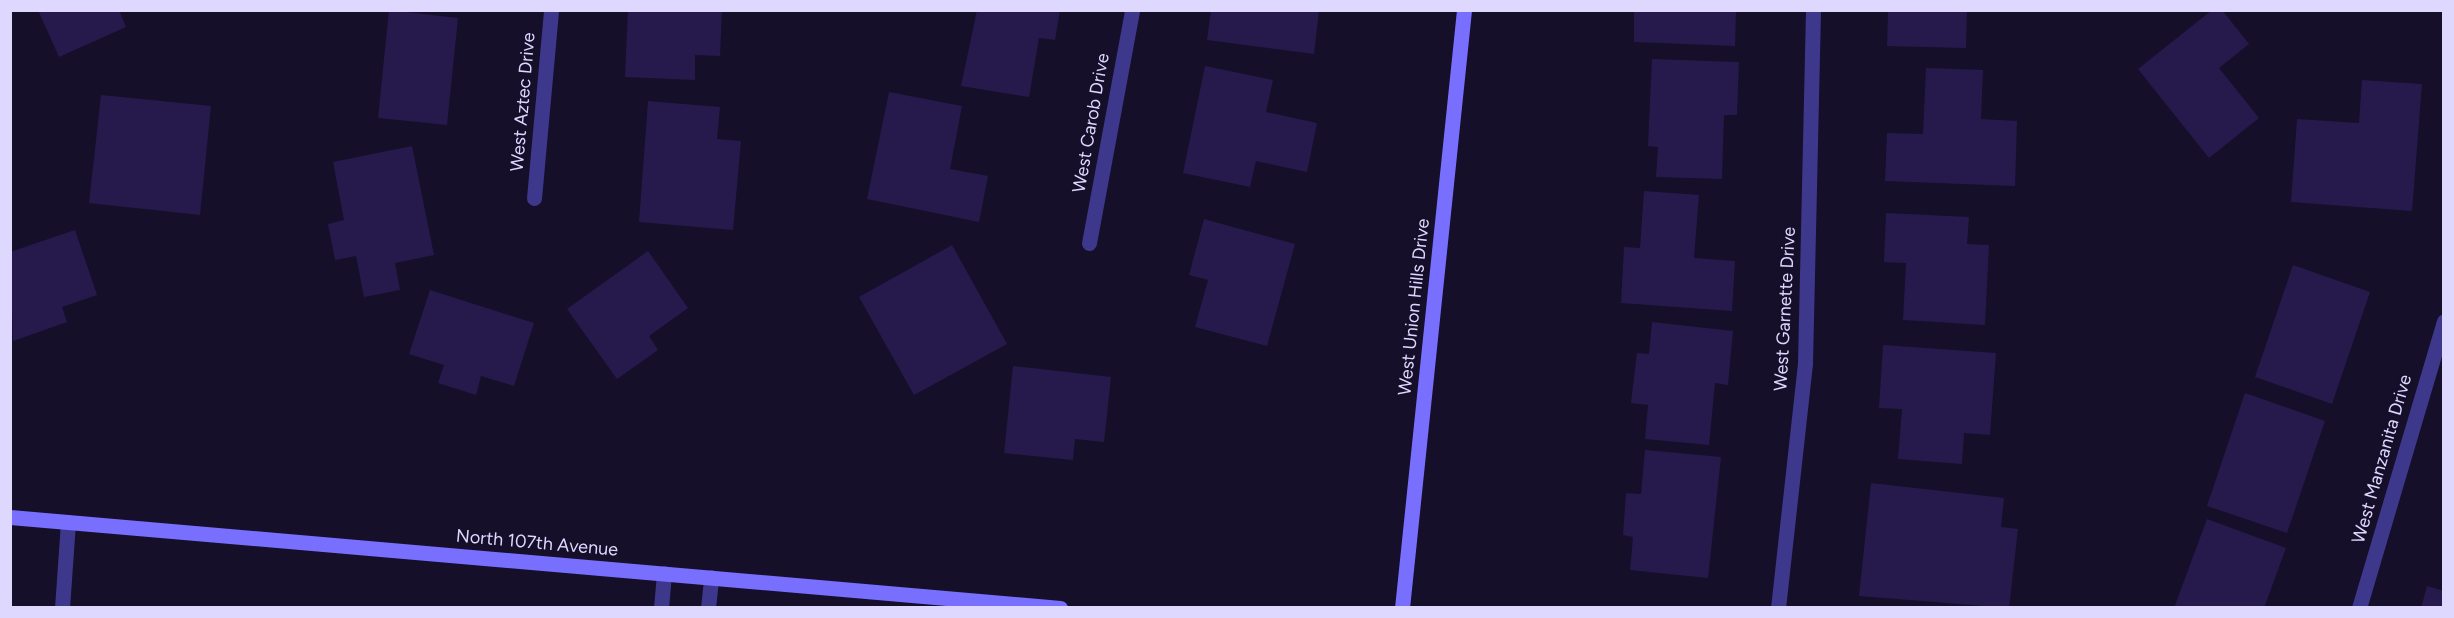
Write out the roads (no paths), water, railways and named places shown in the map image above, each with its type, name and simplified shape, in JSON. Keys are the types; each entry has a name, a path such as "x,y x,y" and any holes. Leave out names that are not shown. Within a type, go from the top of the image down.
{"main road":[{"name":"West Union Hills Drive","path":"1402,608 1464,10"},
{"name":"North 107th Avenue","path":"10,517 1060,608"}],"street":[{"name":"West Aztec Drive","path":"534,198 551,10"},
{"name":"West Carob Drive","path":"1089,243 1132,10"},
{"name":"West Garnette Drive","path":"1778,608 1804,363 1813,10"},
{"name":"West Manzanita Drive","path":"2359,608 2444,321"},
{"path":"62,608 68,522"},
{"path":"661,608 664,573"},
{"path":"708,608 711,577"}]}
